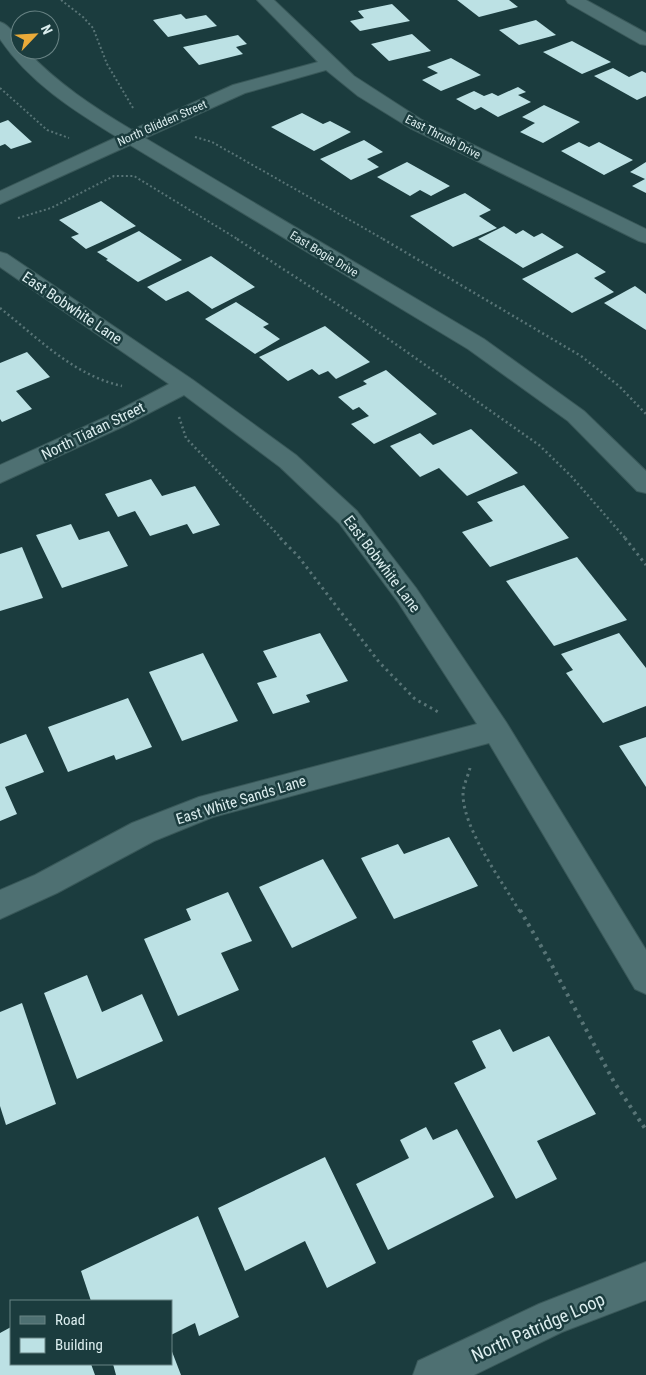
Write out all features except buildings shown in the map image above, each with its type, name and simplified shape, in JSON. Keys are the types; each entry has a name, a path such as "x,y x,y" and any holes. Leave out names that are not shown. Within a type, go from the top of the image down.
{"street":[{"name":"East Thrush Drive","path":"265,0 329,64 369,95 416,124 646,238"},
{"path":"574,0 646,40"},
{"name":"East Bogie Drive","path":"0,27 13,47 60,92 85,110 476,344 576,416 646,485"},
{"name":"North Glidden Street","path":"0,198 239,89 329,64"},
{"name":"East Bobwhite Lane","path":"0,258 185,385 288,461 348,518 407,594 496,730 646,979"},
{"name":"North Tiatan Street","path":"0,475 114,422 185,385"},
{"name":"East White Sands Lane","path":"0,905 46,884 143,832 210,806 496,730"},
{"name":"North Patridge Loop","path":"432,1375 552,1318 646,1281"}],"path":[{"path":"61,0 83,17 93,28 107,64 135,112"},
{"path":"0,88 47,130 69,138 78,139"},
{"path":"190,136 212,142 288,184 528,323 581,356 619,386 646,414"},
{"path":"14,220 51,208 114,176 134,176 255,250 360,319 539,445 602,510 646,565"},
{"path":"0,308 77,369 97,380 117,386"},
{"path":"181,429 186,438 218,474 298,556 379,662 416,699"},
{"path":"463,793 466,815 477,839 548,958 614,1082 646,1130"}]}
